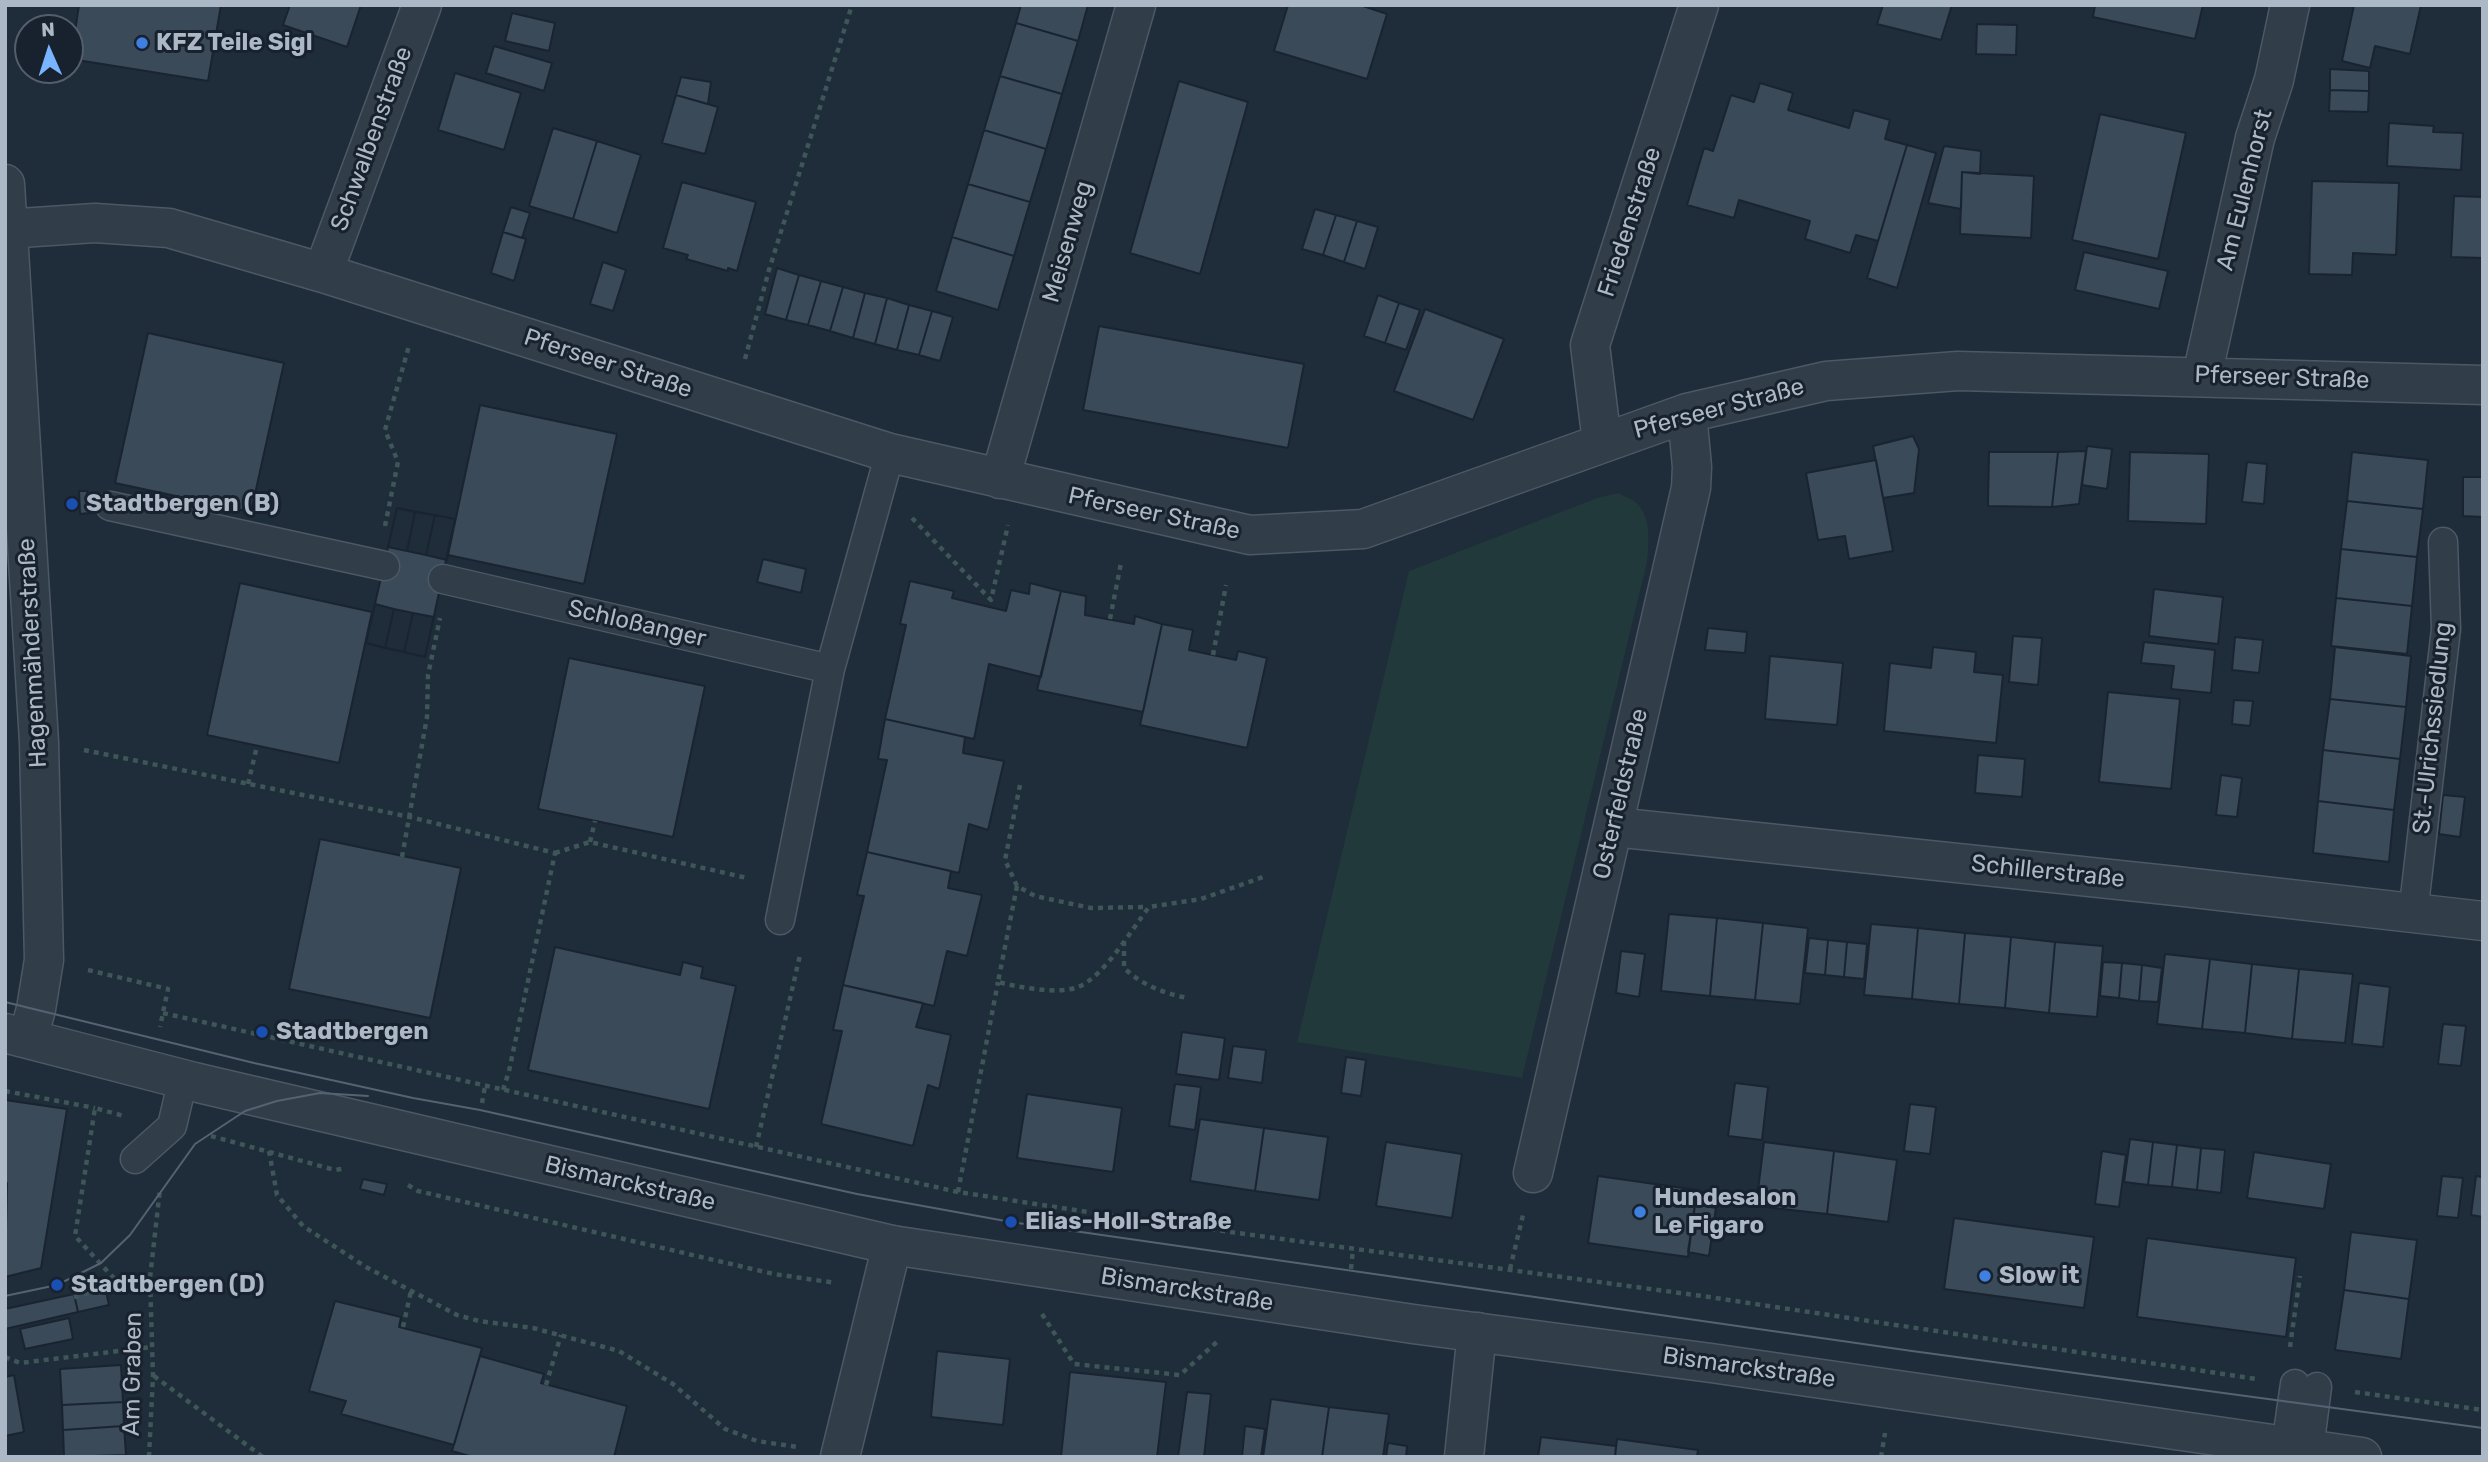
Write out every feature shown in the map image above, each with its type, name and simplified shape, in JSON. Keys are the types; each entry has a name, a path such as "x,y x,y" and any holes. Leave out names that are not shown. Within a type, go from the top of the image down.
{"street":[{"name":"Schwalbenstraße","path":"323,273 422,5"},
{"name":"Meisenweg","path":"1008,481 1136,5"},
{"name":"Friedenstraße","path":"1602,442 1590,345 1699,5"},
{"name":"Am Eulenhorst","path":"2202,376 2255,138 2274,80 2290,5"},
{"name":"Hagenmähderstraße","path":"5,184 39,742 44,960 36,1009 17,1036"},
{"name":"Pferseer Straße","path":"7,229 95,223 169,228 323,273 890,453 1250,535 1363,529 1687,413 1826,381 1958,371 2483,385"},
{"name":"Osterfeldstraße","path":"1533,1173 1691,488 1692,467 1687,413"},
{"name":"Schillerstraße","path":"1614,827 2483,921"},
{"name":"Bismarckstraße","path":"17,1036 167,1075 892,1245 1269,1303 1711,1363 2362,1457"},
{"path":"841,1455 892,1245"},
{"path":"1464,1457 1476,1332"}],"lane":[{"path":"780,920 830,669 890,453"},
{"path":"110,506 385,566"},
{"name":"St.-Ulrichssiedlung","path":"2413,914 2446,629 2442,542"},
{"name":"Schloßanger","path":"443,579 830,669"},
{"path":"135,1159 172,1126 167,1075"},
{"path":"2298,1448 2299,1385"}],"path":[{"path":"732,404 769,270 852,5"},
{"path":"384,530 398,462 385,430 420,304"},
{"path":"911,516 991,600 1008,481"},
{"path":"1110,619 1121,563"},
{"path":"1213,655 1226,585"},
{"path":"402,857 427,717 428,675 433,653"},
{"path":"39,742 410,817 555,853 590,842 738,877 786,885"},
{"path":"248,784 257,746"},
{"path":"958,1192 1017,886 1005,860 1020,785"},
{"path":"590,842 595,821"},
{"path":"503,1090 555,853"},
{"path":"1017,886 1035,896 1091,908 1149,907 1201,900 1266,877"},
{"path":"998,982 1029,990 1077,988 1100,973 1149,907"},
{"path":"1124,940 1124,968 1138,982 1170,995 1187,998"},
{"path":"44,960 168,989 163,1013 167,1075"},
{"path":"163,1013 958,1192 2483,1410"},
{"path":"5,1091 95,1108"},
{"path":"172,1126 335,1170 342,1169"},
{"name":"Am Graben","path":"149,1457 153,1376 150,1278 159,1195 172,1126"},
{"path":"269,1151 277,1195 303,1226 366,1267 411,1291 457,1315 533,1328 619,1351 673,1384 725,1429 757,1441 841,1455"},
{"path":"1510,1269 1533,1173"},
{"path":"2299,1385 2300,1276"},
{"path":"74,1297 150,1278"},
{"path":"403,1327 411,1291"},
{"path":"546,1385 561,1335"},
{"path":"5,1357 20,1363 152,1347"},
{"path":"153,1376 263,1457"}],"green space":[{"path":"1618,493 1634,501 1644,513 1648,529 1647,562 1522,1078 1297,1042 1409,571 1597,498"}],"building":[{"path":"79,5 221,5 208,81 84,61 84,14 78,14"},
{"path":"290,5 361,5 347,47 283,25"},
{"path":"1021,5 1088,5 1078,41 1016,23"},
{"path":"1288,5 1360,5 1387,14 1367,79 1274,51"},
{"path":"1883,5 1952,5 1941,40 1877,24"},
{"path":"2095,5 2203,5 2195,39 2093,17"},
{"path":"2354,5 2421,5 2410,54 2375,46 2370,68 2342,61"},
{"path":"512,13 555,23 549,51 505,41"},
{"path":"1016,23 1078,41 1062,94 1000,76"},
{"path":"1977,24 2017,25 2016,55 1976,54"},
{"path":"494,46 552,63 544,91 486,73"},
{"path":"2330,69 2369,71 2369,91 2330,90"},
{"path":"455,73 521,93 504,150 438,130"},
{"path":"1000,76 1062,94 1046,149 984,130"},
{"path":"681,77 711,82 708,104 676,95"},
{"path":"1179,81 1248,102 1200,274 1130,253"},
{"path":"1760,83 1793,93 1788,110 1849,128 1854,110 1890,120 1885,139 1907,145 1878,241 1856,235 1850,253 1805,239 1810,221 1739,200 1734,218 1687,205 1704,148 1713,151 1731,95 1754,102"},
{"path":"2330,90 2369,91 2368,112 2329,111"},
{"path":"676,95 718,107 705,154 662,143"},
{"path":"2100,114 2186,133 2158,259 2072,240"},
{"path":"2389,123 2434,126 2433,132 2463,133 2461,170 2387,166"},
{"path":"553,128 597,141 573,219 529,206"},
{"path":"984,130 1046,149 1030,202 968,184"},
{"path":"597,141 641,155 617,233 573,219"},
{"path":"1907,145 1936,153 1897,288 1867,278"},
{"path":"1944,146 1981,151 1980,174 1962,172 1961,209 1928,203"},
{"path":"1962,172 2034,176 2031,238 1960,234"},
{"path":"2312,181 2399,183 2396,255 2353,253 2352,275 2309,274"},
{"path":"682,182 756,202 737,271 686,259 688,255 663,248"},
{"path":"968,184 1030,202 1014,256 952,237"},
{"path":"2454,196 2483,197 2483,258 2451,257"},
{"path":"511,207 530,213 522,238 503,232"},
{"path":"1315,209 1336,215 1323,255 1302,249"},
{"path":"1336,215 1357,221 1344,262 1323,255"},
{"path":"1357,221 1378,227 1365,269 1344,262"},
{"path":"503,232 526,239 514,281 491,273"},
{"path":"952,237 1014,256 998,310 936,291"},
{"path":"2084,252 2168,271 2159,309 2075,290"},
{"path":"603,262 626,270 613,311 590,304"},
{"path":"777,268 799,275 786,320 765,314"},
{"path":"799,275 821,281 808,325 786,320"},
{"path":"821,281 843,287 830,331 808,325"},
{"path":"843,287 865,293 853,338 830,331"},
{"path":"865,293 887,298 875,344 853,338"},
{"path":"1378,295 1399,303 1385,343 1364,336"},
{"path":"887,298 909,305 897,350 875,344"},
{"path":"1399,303 1420,310 1406,350 1385,343"},
{"path":"909,305 932,311 919,355 897,350"},
{"path":"1425,309 1504,339 1473,420 1394,391"},
{"path":"932,311 953,317 940,361 919,355"},
{"path":"1099,326 1304,364 1288,448 1083,410"},
{"path":"148,333 284,363 251,512 115,483"},
{"path":"480,405 617,434 584,584 448,555"},
{"path":"1913,436 1919,449 1914,493 1883,498 1873,446"},
{"path":"2087,446 2112,449 2107,489 2082,485"},
{"path":"2086,451 2079,504 2052,507 2058,452"},
{"path":"1989,452 2058,452 2052,507 1988,506"},
{"path":"2130,452 2209,454 2206,524 2128,521"},
{"path":"2352,452 2428,460 2423,509 2347,501"},
{"path":"1876,460 1893,551 1849,559 1845,536 1818,540 1806,473"},
{"path":"2247,462 2267,464 2264,504 2242,502"},
{"path":"2463,477 2483,477 2483,517 2463,516"},
{"path":"79,491 87,491 89,513 80,514"},
{"path":"2347,501 2423,509 2417,557 2341,549"},
{"path":"397,508 455,519 425,657 366,643"},
{"path":"397,508 415,512 407,551 388,547"},
{"path":"415,512 435,515 426,555 407,551"},
{"path":"435,515 455,519 447,560 426,555"},
{"path":"2341,549 2417,557 2412,606 2336,598"},
{"path":"763,559 806,569 801,593 757,582"},
{"path":"910,581 954,591 952,598 1006,611 1011,590 1029,594 1030,583 1061,591 1041,677 989,664 974,739 885,719 906,625 900,624"},
{"path":"240,583 372,612 339,763 207,735"},
{"path":"2154,589 2223,597 2218,644 2149,636"},
{"path":"1061,591 1086,596 1085,615 1134,624 1135,616 1162,624 1143,712 1037,690"},
{"path":"2336,598 2412,606 2407,654 2331,646"},
{"path":"375,604 394,609 385,648 366,643"},
{"path":"394,609 413,613 404,652 385,648"},
{"path":"413,613 434,617 425,657 404,652"},
{"path":"1162,624 1193,630 1189,650 1236,660 1238,651 1267,658 1247,748 1140,725"},
{"path":"1708,628 1747,632 1745,653 1705,650"},
{"path":"2013,636 2042,638 2038,685 2009,682"},
{"path":"2235,637 2263,640 2259,673 2232,670"},
{"path":"2144,642 2215,650 2211,693 2171,689 2174,666 2141,663"},
{"path":"1933,647 1976,652 1974,672 2003,675 1996,743 1884,731 1890,663 1931,668"},
{"path":"2335,647 2411,656 2406,707 2330,699"},
{"path":"1770,656 1843,663 1837,725 1765,719"},
{"path":"569,658 705,686 673,837 538,809"},
{"path":"2108,692 2180,699 2171,789 2099,782"},
{"path":"2330,699 2406,707 2400,759 2323,750"},
{"path":"2234,700 2253,701 2250,726 2232,724"},
{"path":"885,719 965,737 963,753 1004,761 988,830 969,824 959,873 867,852 887,760 878,759"},
{"path":"2323,750 2400,759 2394,810 2318,801"},
{"path":"1978,755 2025,759 2022,797 1975,793"},
{"path":"2221,775 2242,778 2237,817 2216,815"},
{"path":"2443,795 2465,797 2460,837 2439,834"},
{"path":"2318,801 2394,810 2389,862 2313,853"},
{"path":"320,839 461,868 430,1018 289,989"},
{"path":"867,852 951,871 948,888 982,895 967,956 947,951 934,1006 843,985 864,896 857,895"},
{"path":"1669,914 1717,918 1710,996 1661,991"},
{"path":"1717,918 1763,923 1755,1000 1710,996"},
{"path":"1763,923 1808,928 1800,1004 1755,1000"},
{"path":"1871,924 1918,928 1912,999 1864,995"},
{"path":"1918,928 1965,933 1959,1004 1912,999"},
{"path":"1965,933 2011,937 2005,1008 1959,1004"},
{"path":"2011,937 2055,942 2049,1013 2005,1008"},
{"path":"1809,938 1828,940 1825,975 1805,973"},
{"path":"1828,940 1847,942 1844,977 1825,975"},
{"path":"1847,942 1867,944 1864,979 1844,977"},
{"path":"2055,942 2103,946 2097,1017 2049,1013"},
{"path":"555,947 680,975 683,962 703,967 701,978 736,986 709,1109 528,1070"},
{"path":"1621,951 1645,954 1639,997 1616,993"},
{"path":"2165,954 2210,959 2202,1029 2157,1024"},
{"path":"2210,959 2252,964 2245,1033 2202,1029"},
{"path":"2103,962 2122,963 2119,998 2100,996"},
{"path":"2122,963 2142,965 2139,1001 2119,998"},
{"path":"2252,964 2299,969 2292,1039 2245,1033"},
{"path":"2142,965 2162,968 2158,1002 2139,1001"},
{"path":"2299,969 2353,974 2345,1043 2292,1039"},
{"path":"2359,983 2390,987 2383,1047 2352,1044"},
{"path":"843,985 923,1003 916,1027 951,1035 939,1089 928,1085 913,1146 821,1124 842,1031 833,1030"},
{"path":"2443,1024 2466,1026 2461,1066 2438,1064"},
{"path":"1182,1032 1225,1038 1219,1080 1176,1074"},
{"path":"1233,1046 1266,1050 1262,1083 1228,1078"},
{"path":"1346,1057 1366,1060 1361,1096 1341,1093"},
{"path":"1735,1083 1768,1087 1762,1140 1728,1136"},
{"path":"1175,1084 1201,1087 1195,1130 1169,1126"},
{"path":"1027,1094 1122,1108 1113,1172 1017,1158"},
{"path":"5,1100 67,1109 41,1268 5,1277 7,1183"},
{"path":"1910,1104 1936,1107 1930,1154 1904,1151"},
{"path":"1200,1119 1264,1128 1255,1191 1190,1181"},
{"path":"1264,1128 1328,1137 1319,1200 1255,1191"},
{"path":"2130,1139 2153,1142 2148,1185 2124,1182"},
{"path":"1386,1142 1462,1154 1452,1218 1376,1206"},
{"path":"1764,1142 1834,1151 1827,1214 1756,1206"},
{"path":"2153,1142 2177,1145 2172,1187 2148,1185"},
{"path":"2177,1145 2201,1148 2197,1190 2172,1187"},
{"path":"2201,1148 2225,1150 2221,1193 2197,1190"},
{"path":"1834,1151 1897,1160 1888,1222 1827,1214"},
{"path":"2102,1151 2126,1155 2119,1207 2095,1204"},
{"path":"2254,1152 2331,1164 2324,1209 2247,1198"},
{"path":"1598,1176 1697,1190 1688,1257 1588,1243"},
{"path":"2442,1176 2463,1178 2458,1218 2437,1216"},
{"path":"2476,1176 2483,1177 2483,1217 2471,1215"},
{"path":"363,1179 387,1184 384,1195 360,1189"},
{"path":"1695,1204 1716,1208 1709,1256 1688,1252"},
{"path":"1954,1218 2094,1237 2084,1308 1944,1289"},
{"path":"2351,1232 2417,1240 2409,1299 2344,1290"},
{"path":"2147,1238 2296,1258 2286,1337 2137,1317"},
{"path":"105,1287 109,1305 78,1312 74,1294"},
{"path":"2344,1290 2409,1299 2401,1359 2335,1350"},
{"path":"74,1294 78,1312 5,1329 5,1309"},
{"path":"335,1301 401,1317 399,1327 482,1348 454,1445 341,1414 346,1401 309,1391"},
{"path":"69,1318 73,1339 25,1349 20,1329"},
{"path":"937,1351 1010,1359 1003,1425 931,1417"},
{"path":"480,1356 544,1374 541,1383 627,1406 614,1457 473,1457 452,1451"},
{"path":"121,1365 123,1402 62,1405 60,1369"},
{"path":"1070,1372 1166,1382 1157,1457 1061,1457"},
{"path":"14,1375 24,1432 5,1436 5,1377"},
{"path":"1187,1392 1211,1394 1204,1457 1178,1457"},
{"path":"1271,1399 1329,1407 1322,1457 1263,1457"},
{"path":"123,1402 124,1426 63,1430 62,1405"},
{"path":"1329,1407 1389,1414 1383,1457 1322,1457"},
{"path":"124,1426 126,1455 64,1457 63,1430"},
{"path":"1245,1426 1265,1429 1261,1457 1242,1457"},
{"path":"1541,1437 1616,1446 1615,1457 1538,1457"},
{"path":"1617,1439 1698,1450 1697,1457 1615,1457"},
{"path":"1388,1443 1407,1446 1406,1457 1386,1457"}],"tram line":[{"path":"5,1002 254,1063 413,1098 480,1110 857,1194 1011,1222 1912,1351 2483,1428"},
{"path":"5,1296 57,1285 101,1263 130,1235 195,1144 245,1111 277,1101 320,1093 368,1096"}],"place":[{"name":"KFZ Teile Sigl","path":"142,43"},
{"name":"Stadtbergen (B)","path":"72,504"},
{"name":"Stadtbergen","path":"262,1032"},
{"name":"Hundesalon Le Figaro","path":"1640,1212"},
{"name":"Elias-Holl-Straße","path":"1011,1222"},
{"name":"Slow it","path":"1985,1276"},
{"name":"Stadtbergen (D)","path":"57,1285"}]}
